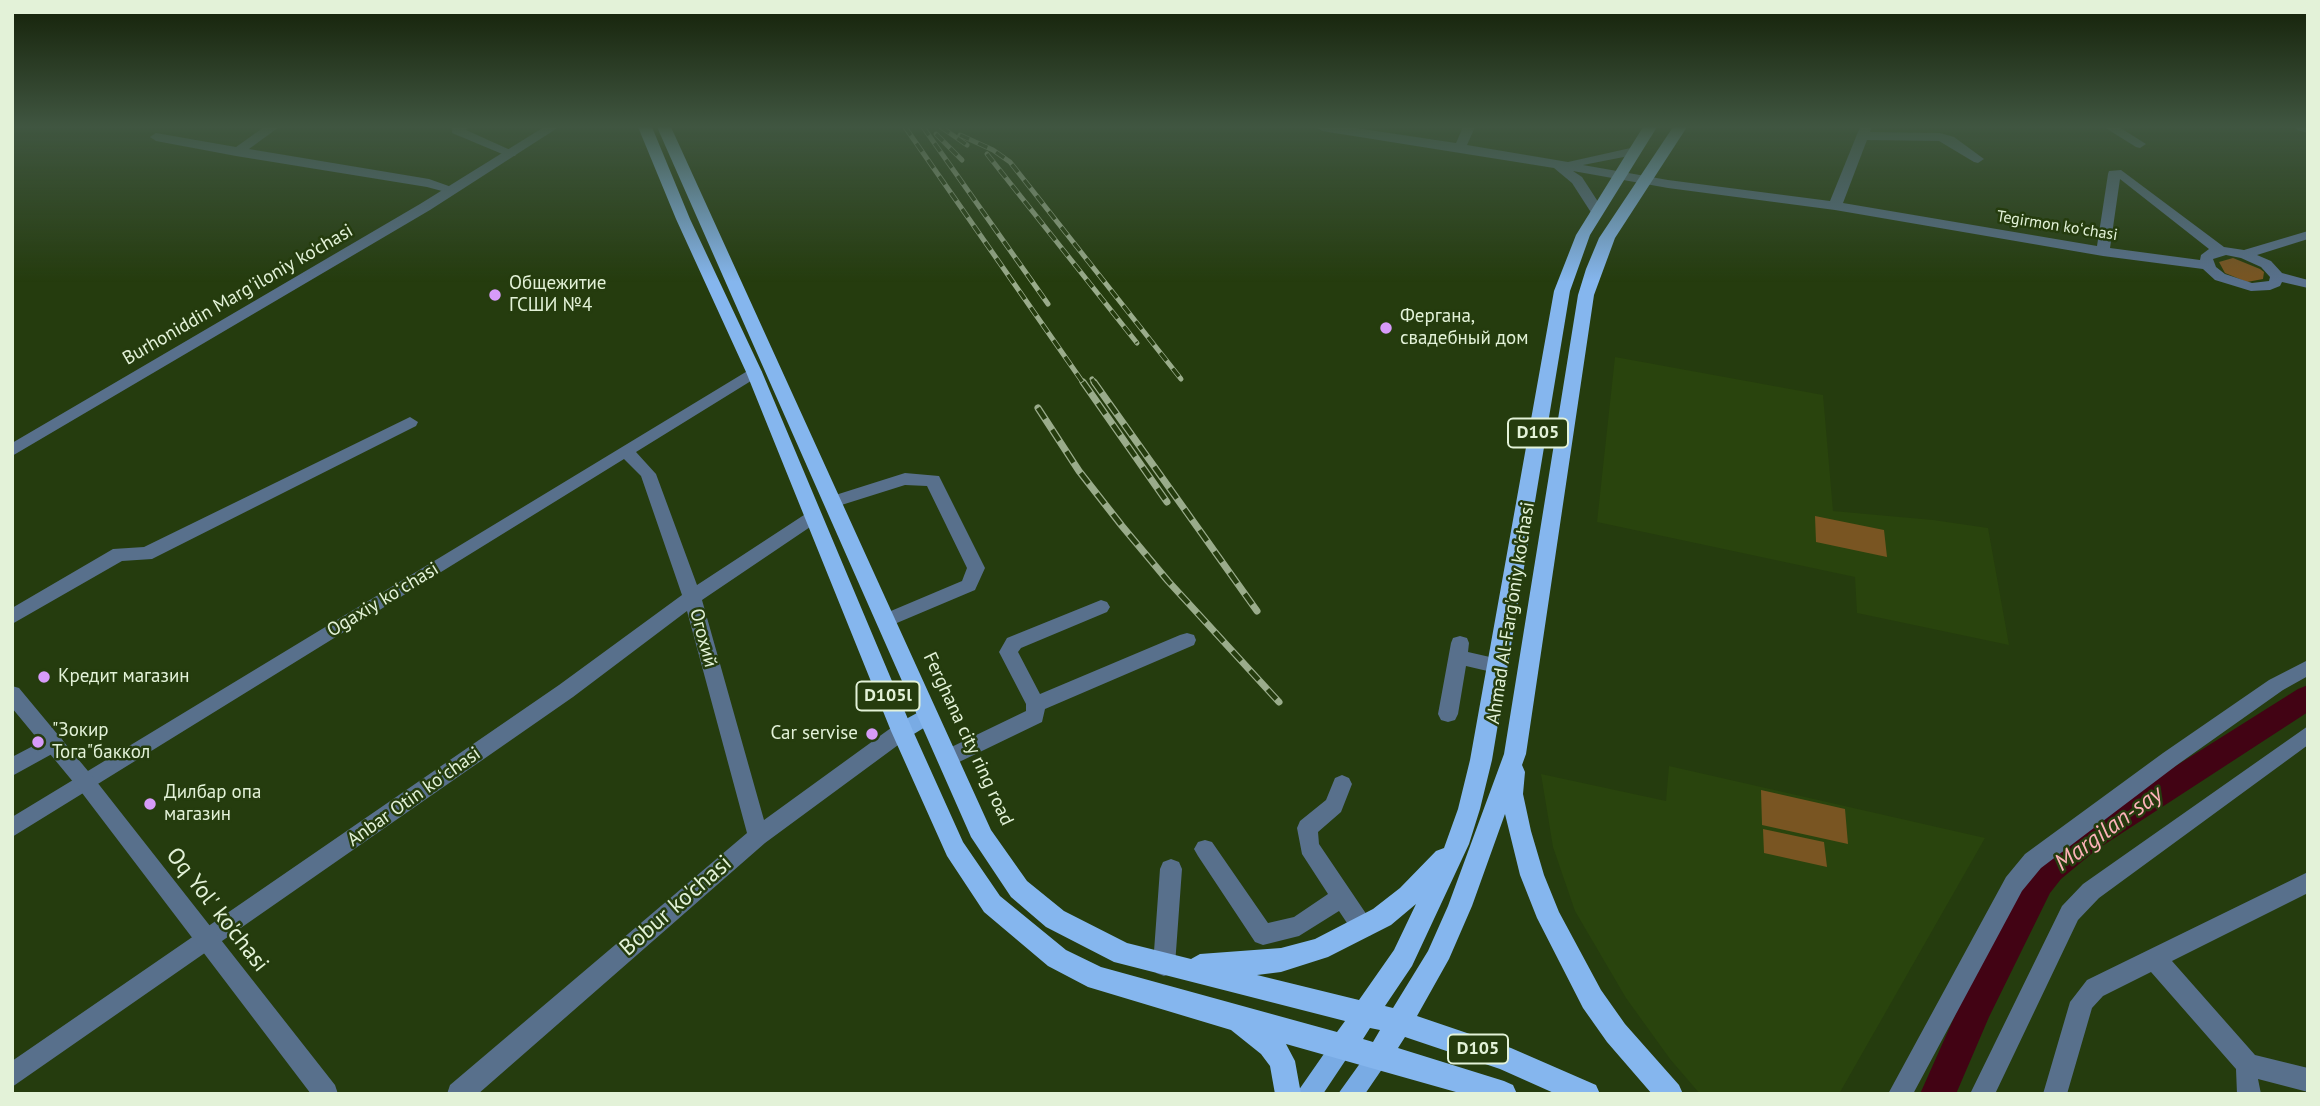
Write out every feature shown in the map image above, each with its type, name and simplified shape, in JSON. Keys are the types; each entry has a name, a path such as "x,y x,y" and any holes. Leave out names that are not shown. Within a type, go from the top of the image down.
{"highway":[{"name":"D105l","path":"666,179 754,372 902,731 955,849 992,904 1057,958 1097,978 1233,1018 1343,1046"},
{"name":"Ferghana city ring road","path":"687,179 983,837 1019,889 1055,919 1123,954 1401,1023 1502,1057 1587,1094"},
{"name":"Ahmad Al-Farg'oniy ko'chasi","path":"1366,1013 1403,958 1457,844 1469,809 1481,760 1562,291 1583,235 1617,179"},
{"name":"Ahmad Al-Farg'oniy ko'chasi","path":"1379,1056 1437,959 1460,906 1515,754 1586,295 1607,238 1647,180"},
{"path":"1515,754 1512,794 1532,875 1549,918 1592,999 1616,1033 1670,1094"},
{"path":"1167,966 1242,965 1281,960 1319,949 1363,928 1409,896 1457,844"},
{"name":"D105","path":"1366,1013 1343,1046 1504,1094"},
{"path":"1233,1018 1270,1045 1282,1061 1288,1094"}],"main road":[{"path":"902,731 928,715"},
{"path":"1308,1094 1343,1046"},
{"name":"Ahmad Al-Farg'oniy ko'chasi","path":"1350,1094 1379,1056"}],"street":[{"path":"402,179 453,190"},
{"name":"Burhoniddin Marg'iloniy ko'chasi","path":"12,450 471,179"},
{"path":"1575,179 1597,211"},
{"name":"Tegirmon koʻchasi","path":"1639,179 1728,194 1835,206 2103,251 2207,265"},
{"path":"1835,206 1846,179"},
{"path":"2103,251 2113,179"},
{"path":"2127,179 2220,251"},
{"path":"2245,254 2308,235"},
{"path":"2277,276 2271,286 2251,287 2220,277 2207,265 2208,255 2220,251 2245,254 2266,264 2277,276 2308,284"},
{"name":"Ogaxiy koʻchasi","path":"12,828 754,372"},
{"path":"12,617 119,554 146,554 410,422"},
{"name":"Огохий","path":"626,451 648,474 692,597 758,836"},
{"path":"832,502 905,479 933,480 976,568 969,585 885,621"},
{"name":"Anbar Otin koʻchasi","path":"12,1075 566,691 692,597 813,517"},
{"path":"948,758 1035,716 1036,704 1008,652 1014,643 1101,607"},
{"path":"1036,704 1187,640"},
{"path":"1448,714 1459,650 1496,665"},
{"path":"1900,1094 2014,884 2033,861 2170,759 2308,667"},
{"name":"Oq Yol' ko'chasi","path":"12,694 86,783 326,1094"},
{"name":"Bobur ko'chasi","path":"459,1094 758,836 902,731"},
{"path":"1982,1094 2070,913 2091,891 2308,734"},
{"path":"12,767 54,743"},
{"path":"1342,784 1334,806 1307,828 1309,847 1363,928"},
{"path":"1205,849 1264,935 1298,926 1342,897"},
{"path":"1167,966 1171,869"},
{"path":"2055,1094 2082,1002 2095,988 2308,881"},
{"path":"2155,959 2248,1065 2308,1080"},
{"path":"2248,1065 2246,1078 2249,1094"}],"shaded area":[{"path":"2233,258 2260,269 2264,272 2263,279 2247,282 2225,273 2219,262"},
{"path":"1615,357 1823,395 1833,511 1988,528 2009,645 1857,613 1855,577 1597,522"},
{"path":"1815,516 1884,530 1887,557 1816,542"},
{"path":"1669,766 1985,838 1839,1094 1700,1094 1670,1059 1626,998 1575,911 1553,847 1541,774 1666,801"},
{"path":"1761,790 1845,809 1848,844 1762,825"},
{"path":"1763,829 1824,842 1827,867 1764,853"}],"waterway":[{"name":"Margilan-say","path":"1938,1094 1977,1005 2039,883 2050,869 2085,840 2308,697"}],"railway":[{"path":"941,179 1084,384"},
{"path":"959,179 1048,304"},
{"path":"1007,179 1137,343"},
{"path":"1023,179 1181,379"},
{"path":"1092,379 1095,384"},
{"path":"1083,382 1167,502"},
{"path":"1094,382 1257,611"},
{"path":"1038,408 1079,471 1122,526 1168,581 1279,702"}],"place":[{"name":"Общежитие ГСШИ №4","path":"495,295"},
{"name":"Фергана, свадебный дом","path":"1386,328"},
{"name":"Кредит магазин","path":"44,677"},
{"name":"Car servise","path":"872,734"},
{"name":"\"Зокир Тога\"баккол","path":"38,742"},
{"name":"Дилбар опа магазин","path":"150,804"}]}
